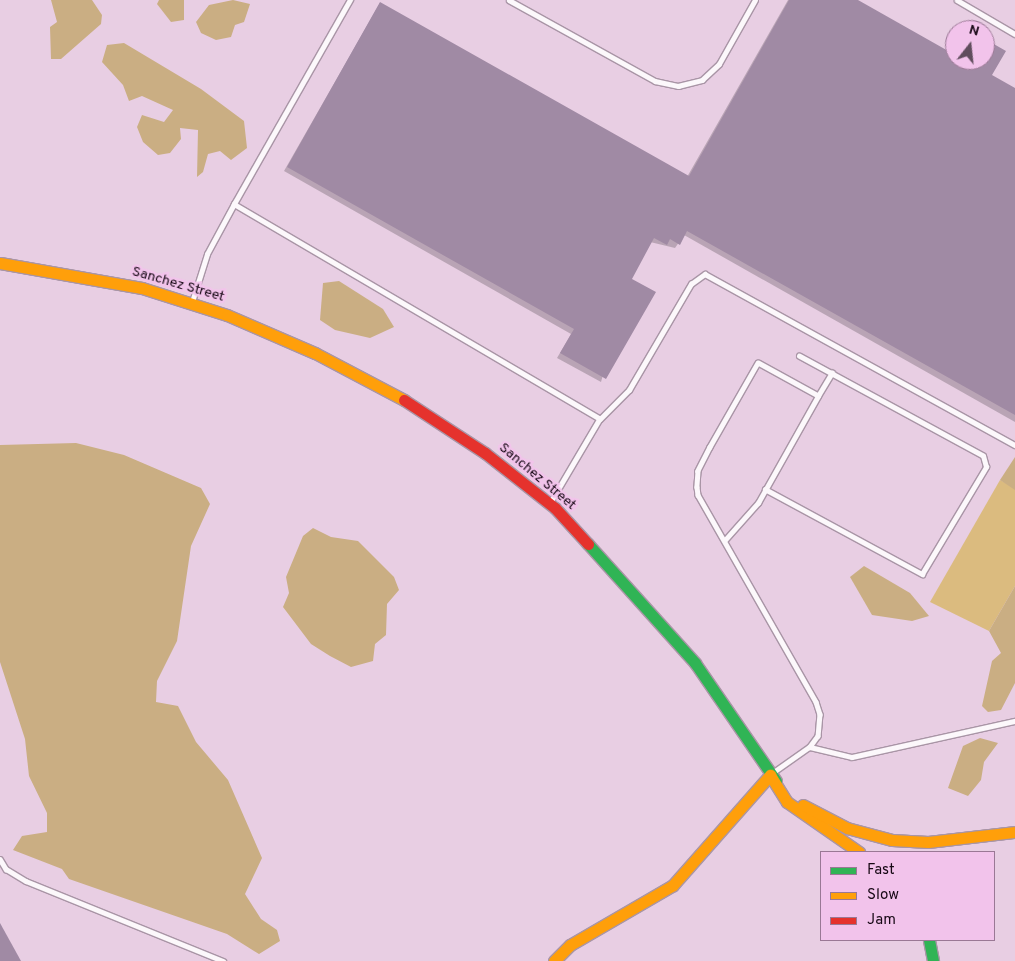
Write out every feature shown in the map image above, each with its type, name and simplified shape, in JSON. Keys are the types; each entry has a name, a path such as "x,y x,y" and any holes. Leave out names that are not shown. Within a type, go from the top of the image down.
{"main road":[{"name":"Sanchez Street","path":"0,263 71,273 191,304 315,353 406,401 485,452 550,504 695,663 723,698 748,745 770,775 796,800 820,815 892,840 928,842 1015,832"},
{"path":"554,961 570,945 672,884 770,775 787,802 858,851"},
{"path":"929,941 933,961"}],"lane":[{"path":"191,304 207,254 350,0"},
{"path":"509,0 655,81 678,86 702,80 719,64 755,0"},
{"path":"957,0 1015,34"},
{"path":"234,204 600,419"},
{"path":"550,504 600,419 630,390 691,284 705,274 1015,444"},
{"path":"766,489 922,574 986,467 982,456 799,356"},
{"path":"770,775 810,747 820,726 816,702 698,495 698,471 758,363 818,396"},
{"path":"724,540 748,518 832,373"},
{"path":"810,747 852,757 1015,721"},
{"path":"0,859 6,869 26,881 223,961"}],"shaded area":[{"path":"51,0 92,0 102,15 101,24 61,59 51,59 50,27 57,22"},
{"path":"159,0 184,0 184,20 171,22 157,4"},
{"path":"233,0 250,4 244,22 235,25 231,37 216,40 201,33 196,22 209,5"},
{"path":"124,43 201,89 244,121 247,148 231,160 220,151 208,154 203,172 197,177 198,130 180,128 181,139 170,153 158,155 143,142 137,127 142,115 164,122 173,110 142,96 129,101 123,85 102,62 107,45"},
{"path":"339,281 383,309 394,327 370,338 335,330 320,320 323,283"},
{"path":"76,443 124,455 201,488 210,504 191,546 177,641 157,681 156,702 178,706 196,742 228,780 262,858 245,894 261,919 277,930 280,941 259,954 227,934 69,879 62,869 13,850 22,836 47,832 47,813 29,776 25,739 0,662 0,445"},
{"path":"1015,457 1015,490 1000,480"},
{"path":"1000,480 1015,488 1015,586 989,631 930,602"},
{"path":"313,528 331,537 358,541 394,577 399,590 387,604 386,635 375,644 373,661 351,667 330,656 311,644 283,607 289,593 286,577 303,536"},
{"path":"864,566 910,593 929,616 912,621 872,615 850,577"},
{"path":"1015,586 1015,683 1001,710 988,712 982,706 992,661 1001,653 989,631"},
{"path":"980,738 998,743 984,762 981,780 968,796 948,788 963,746"}],"building":[{"path":"789,0 858,0 945,49 945,70 995,70 992,75 1015,88 1015,415 687,231 680,245 670,239 667,245 654,238 632,279 656,292 606,379 560,353 574,329 287,167 380,2 689,176"},
{"path":"995,45 1006,51 995,70"},
{"path":"0,923 21,961 0,961"}],"traffic: fast":[{"path":"588,544 695,663 776,781"},
{"path":"929,941 933,961"}],"traffic: slow":[{"path":"0,263 142,288 227,315 315,353 404,400"},
{"path":"554,961 570,945 673,885 770,775"},
{"path":"770,775 787,802 858,851"},
{"path":"803,805 847,828 892,840 928,842 1015,832"}],"traffic: jam":[{"path":"404,400 485,453 555,508 588,544"}]}
